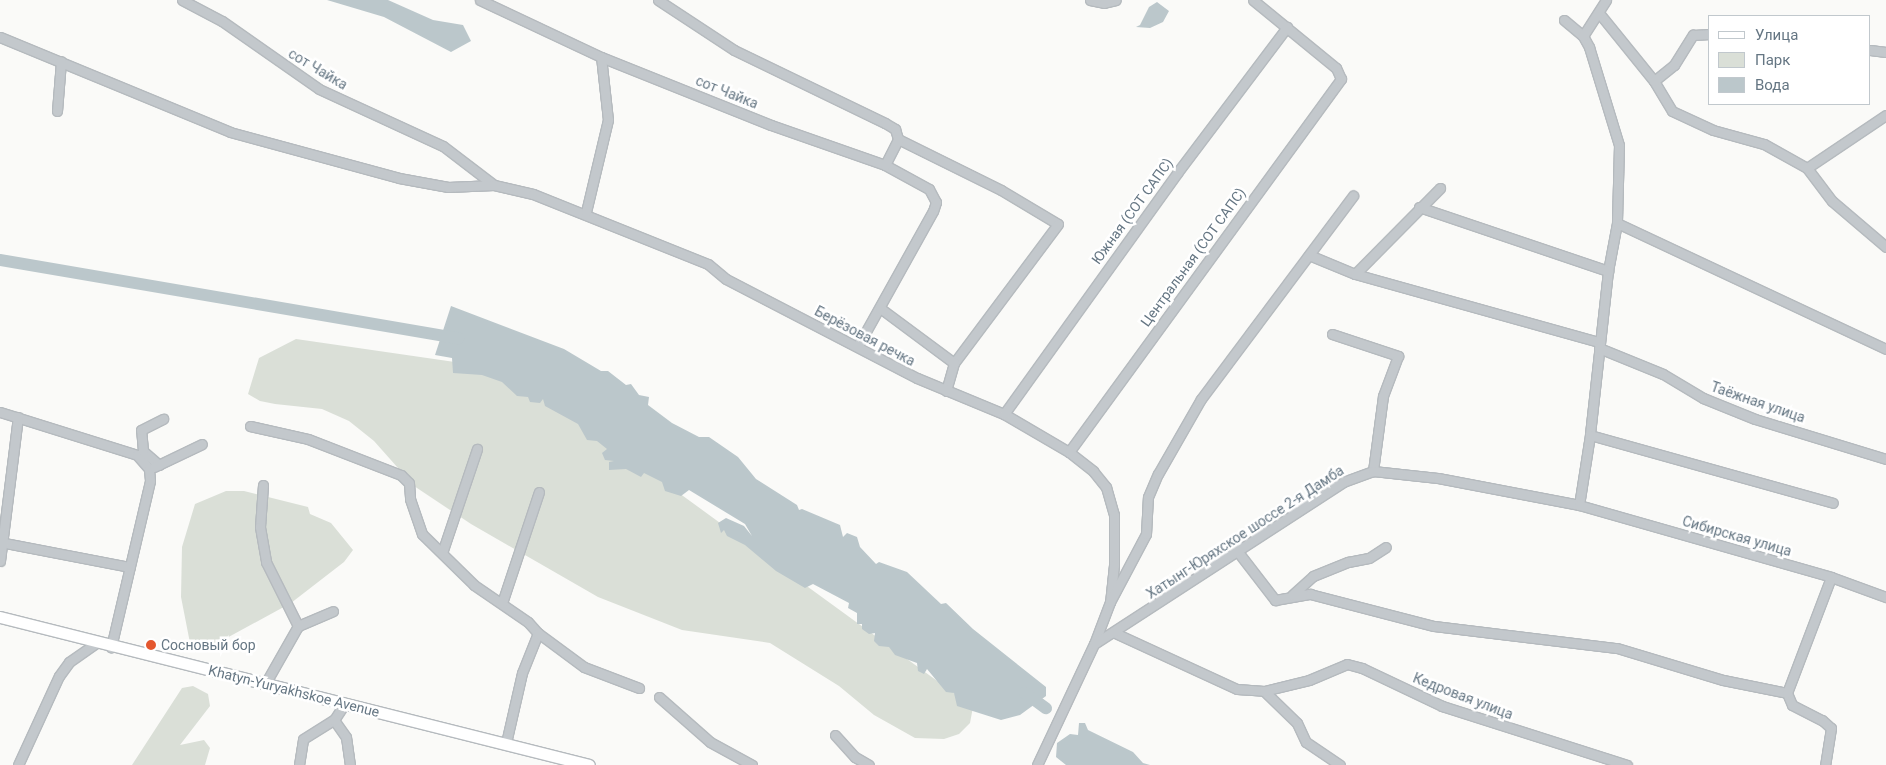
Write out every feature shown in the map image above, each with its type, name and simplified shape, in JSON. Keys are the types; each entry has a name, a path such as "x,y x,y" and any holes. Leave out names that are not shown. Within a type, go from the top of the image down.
{"main road":[{"name":"Khatyn-Yuryakhskoe Avenue","path":"0,617 96,644 346,703 589,765"}],"street":[{"name":"сот Чайка","path":"182,0 222,21 319,89 442,146 494,185"},
{"name":"сот Чайка","path":"480,0 601,57 771,125 885,166 929,189 934,195 934,211 925,224 880,308"},
{"path":"658,0 734,50 895,129 898,139 885,166"},
{"path":"1090,0 1104,4 1116,0"},
{"path":"1254,0 1288,27"},
{"path":"1583,36 1606,0"},
{"path":"1599,13 1654,81 1672,111 1691,122 1749,138 1807,168 1832,201 1885,244"},
{"path":"1564,20 1583,36 1607,98 1620,145 1617,222 1608,271 1590,435 1579,505"},
{"name":"Центральная (СОТ САПС)","path":"1069,452 1341,79 1336,68 1288,27"},
{"name":"Южная (СОТ САПС)","path":"1004,414 1177,173 1288,27"},
{"path":"1654,81 1674,65 1692,35 1708,34"},
{"path":"0,37 230,132 400,178 448,187 494,185"},
{"path":"1871,50 1886,52"},
{"path":"586,212 608,120 601,57"},
{"path":"57,111 61,62"},
{"path":"1807,168 1886,115"},
{"path":"898,139 1001,190 1058,224 954,363 946,391"},
{"name":"Берёзовая речка","path":"494,185 533,194 586,212 708,264 726,279 946,391 1004,414 1069,452 1093,471 1106,487 1114,515 1114,565 1110,602"},
{"path":"1356,274 1419,207 1440,188"},
{"path":"1037,765 1094,644 1110,602 1146,534 1148,497 1158,474 1201,399 1353,196"},
{"path":"1419,207 1608,271"},
{"path":"1617,222 1886,349"},
{"name":"Таёжная улица","path":"1310,255 1356,274 1599,345 1663,374 1703,398 1755,418 1886,459"},
{"path":"858,346 880,308 954,363"},
{"path":"1332,334 1398,356 1383,396 1373,470"},
{"path":"0,412 138,455 149,469 150,482 111,647"},
{"path":"0,561 18,417"},
{"path":"158,464 143,451 141,430 163,419"},
{"path":"250,426 308,440 401,475 409,483 410,500 422,534 474,585 502,604 584,667 639,688"},
{"path":"1590,435 1833,503"},
{"path":"149,469 202,444"},
{"path":"442,553 477,450"},
{"name":"Хатынг-Юряхское шоссе 2-я Дамба","path":"1094,644 1115,633 1343,482 1373,470 1438,478 1579,505"},
{"path":"263,485 260,527 266,562 298,626"},
{"path":"502,604 539,492"},
{"name":"Сибирская улица","path":"1579,505 1831,577 1886,596"},
{"path":"1,542 130,567"},
{"path":"1238,552 1270,596 1282,601 1314,576 1348,562 1369,558 1386,547"},
{"path":"1825,765 1831,728 1822,720 1792,705 1787,694 1831,577"},
{"path":"1292,595 1324,596 1434,626 1617,648 1723,680 1787,694"},
{"path":"265,684 298,626 333,611"},
{"path":"506,743 522,673 538,633"},
{"name":"Кедровая улица","path":"1115,633 1236,689 1264,691 1309,680 1347,664 1362,668 1442,706 1627,765"},
{"path":"18,765 59,676 69,662 96,644"},
{"path":"1264,691 1297,723 1306,742 1340,765"},
{"path":"659,698 710,742 752,765"},
{"path":"299,765 303,739 334,720 346,703"},
{"path":"334,720 346,737 350,765"},
{"path":"835,735 855,757 869,765"}],"green space":[{"path":"296,339 510,370 973,707 970,723 959,734 944,739 915,738 874,715 839,686 770,643 682,630 598,597 471,524 414,486 374,441 349,421 322,409 260,401 248,394 259,358"},
{"path":"226,491 244,491 308,507 310,514 331,523 353,550 344,562 291,603 203,651 190,643 181,597 182,547 195,504"},
{"path":"193,686 208,694 210,706 180,745 204,740 210,748 205,765 132,765 182,688"}],"water":[{"path":"327,0 388,0 433,20 463,25 471,41 451,52 384,17"},
{"path":"1157,2 1169,11 1163,22 1150,28 1136,27 1140,25 1149,7"},
{"path":"451,306 564,349 601,371 608,371 626,385 631,384 639,395 649,397 648,405 672,423 699,437 709,437 738,457 756,479 797,505 799,510 802,509 840,525 843,537 847,533 857,537 860,547 876,564 879,562 907,572 941,604 946,603 973,629 1046,687 1046,696 1020,715 1001,720 957,706 954,693 946,692 927,669 924,674 918,671 917,663 895,655 889,647 879,646 874,641 875,633 869,634 862,629 862,624 857,624 857,613 848,608 849,603 813,584 805,588 776,571 745,545 727,536 724,530 721,533 718,523 726,518 744,526 752,536 745,524 689,490 681,496 665,491 662,482 644,473 641,477 626,469 609,470 609,462 614,461 605,460 602,453 607,449 597,441 587,440 578,424 545,406 543,399 540,403 530,402 528,397 517,396 502,382 482,375 453,373 452,358 435,355"},
{"path":"1079,723 1085,723 1088,730 1133,752 1143,763 1150,765 1066,765 1056,757 1057,743 1070,734 1078,735"}],"waterway":[{"path":"0,260 458,338"},
{"path":"1025,693 1046,708"}],"place":[{"name":"Сосновый бор","path":"151,645"}]}
